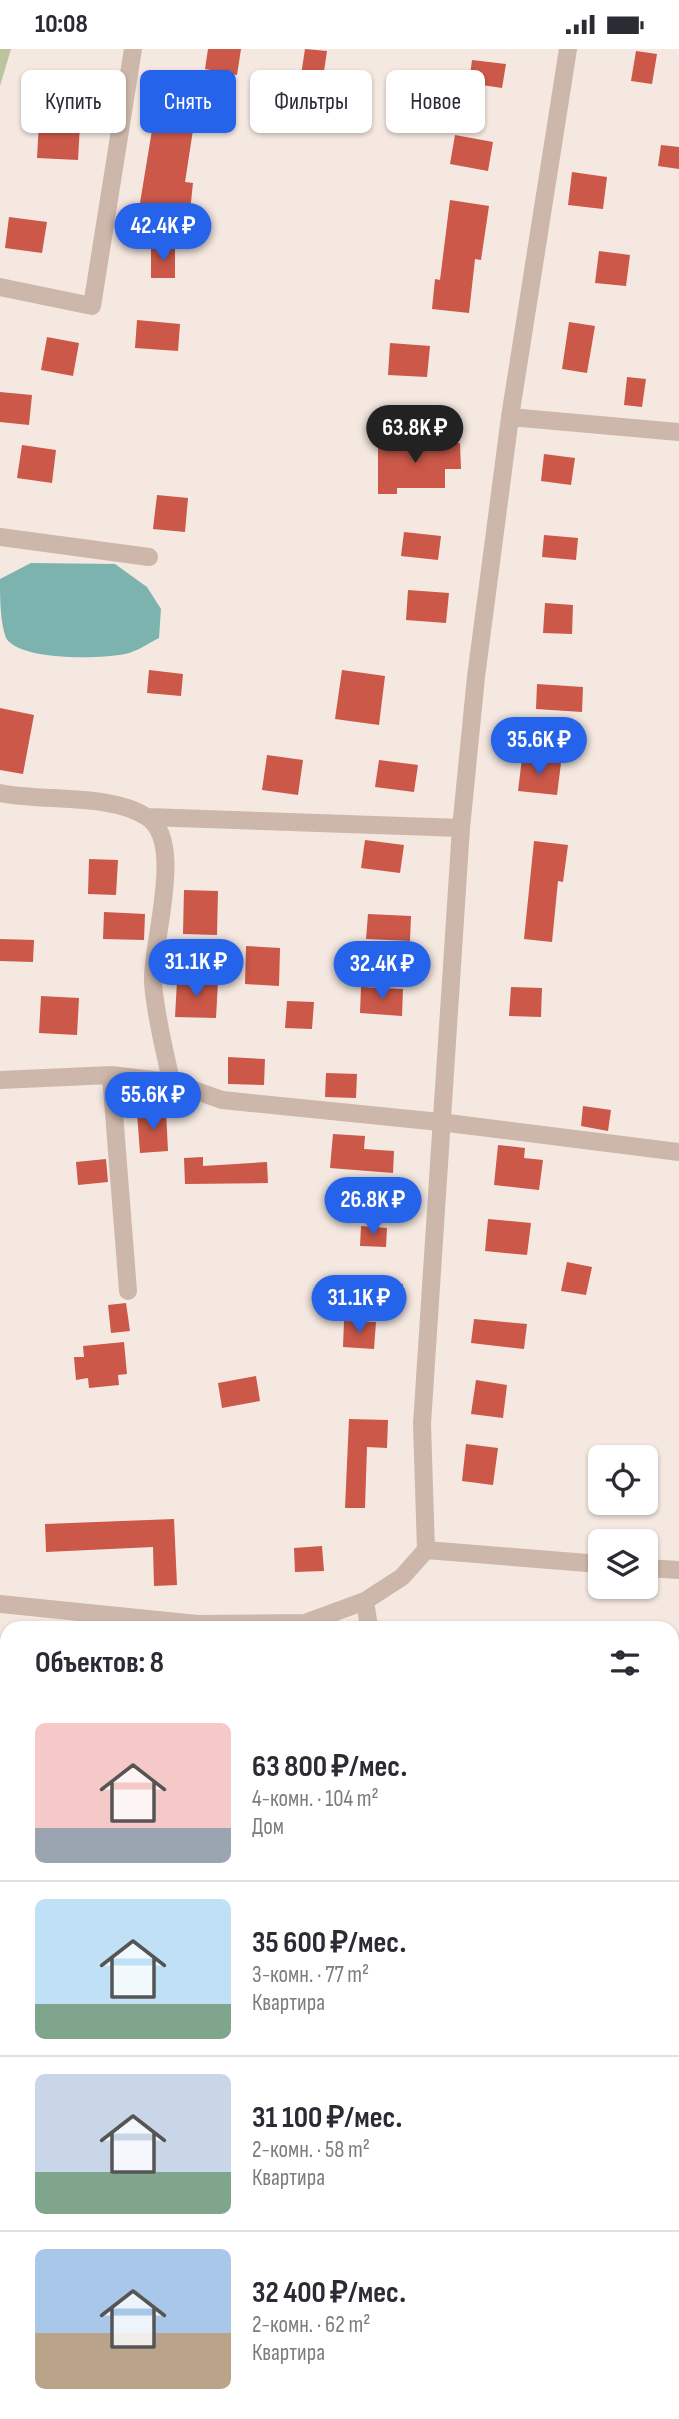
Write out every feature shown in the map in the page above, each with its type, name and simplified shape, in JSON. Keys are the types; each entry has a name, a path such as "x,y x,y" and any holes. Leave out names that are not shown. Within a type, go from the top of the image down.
{"street":[{"path":"0,287 92,306 133,49"},
{"path":"314,1621 365,1601 402,1577 426,1550 422,1424 461,828 476,677 510,417 568,49"},
{"path":"510,417 679,432"},
{"path":"0,537 149,557"},
{"path":"0,793 115,804 148,817 461,828"},
{"path":"148,817 160,832 166,868 153,981 171,1082"},
{"path":"111,1075 128,1291"},
{"path":"0,1080 111,1075 171,1082 222,1100 440,1122 679,1152"},
{"path":"426,1550 588,1563"},
{"path":"658,1569 679,1570"},
{"path":"365,1601 368,1621"},
{"path":"0,1604 167,1621"}],"green space":[{"path":"0,49 11,49 0,86"}],"water":[{"path":"31,563 115,564 147,587 161,609 159,638 129,653 98,657 61,657 27,651 14,645 4,632 0,579"}],"building":[{"path":"208,49 241,49 237,75 236,70 205,69"},
{"path":"305,49 327,51 324,70 302,70"},
{"path":"636,51 657,54 652,84 631,81"},
{"path":"472,60 506,64 502,88 485,85 485,70 471,70"},
{"path":"38,133 80,133 78,160 37,158"},
{"path":"152,133 193,133 185,182 193,183 189,221 138,215"},
{"path":"455,135 493,142 488,171 450,164"},
{"path":"661,145 679,147 679,169 658,166"},
{"path":"572,172 607,177 603,209 568,205"},
{"path":"450,200 489,206 481,260 475,259 469,313 432,309 435,279 440,280"},
{"path":"9,217 47,222 42,253 5,248"},
{"path":"175,247 175,278 151,278 151,248"},
{"path":"599,251 630,255 626,286 595,283"},
{"path":"137,320 180,324 178,351 135,348"},
{"path":"569,322 595,326 587,373 562,369"},
{"path":"47,337 79,343 73,376 41,370"},
{"path":"390,343 430,346 427,377 388,375"},
{"path":"627,377 646,379 642,407 624,405"},
{"path":"0,392 32,395 29,425 0,422"},
{"path":"378,443 460,443 461,469 445,469 445,488 397,488 397,494 378,494"},
{"path":"22,445 56,450 52,483 17,478"},
{"path":"544,454 575,458 571,485 541,481"},
{"path":"157,495 188,498 185,532 153,529"},
{"path":"404,532 441,536 438,560 401,556"},
{"path":"544,535 578,538 576,560 542,557"},
{"path":"408,590 449,593 446,623 406,620"},
{"path":"545,603 573,605 572,634 543,633"},
{"path":"149,670 183,674 181,696 147,693"},
{"path":"342,670 385,676 379,725 335,719"},
{"path":"537,684 583,687 582,712 536,709"},
{"path":"0,708 34,715 23,774 0,770"},
{"path":"267,755 303,760 298,795 262,790"},
{"path":"522,758 561,763 557,795 518,791"},
{"path":"379,760 418,765 414,792 375,787"},
{"path":"365,840 404,845 400,873 361,868"},
{"path":"534,841 568,845 563,882 558,881 552,942 524,939"},
{"path":"89,859 118,860 116,895 88,894"},
{"path":"184,890 218,891 217,935 183,934"},
{"path":"104,912 145,914 144,940 103,939"},
{"path":"368,914 411,916 410,941 366,939"},
{"path":"0,939 34,940 33,962 0,961"},
{"path":"246,946 280,948 279,986 245,984"},
{"path":"177,981 218,982 216,1018 175,1017"},
{"path":"361,987 403,989 402,1016 360,1013"},
{"path":"511,987 542,988 541,1017 509,1016"},
{"path":"41,996 79,998 77,1035 39,1033"},
{"path":"287,1001 314,1002 312,1029 285,1028"},
{"path":"228,1057 265,1059 264,1085 228,1084"},
{"path":"326,1073 357,1074 356,1098 325,1097"},
{"path":"583,1106 611,1110 608,1131 581,1126"},
{"path":"166,1111 168,1151 140,1153 137,1113"},
{"path":"333,1134 365,1136 364,1149 394,1151 393,1173 330,1168"},
{"path":"498,1145 525,1148 524,1158 543,1160 539,1190 494,1185"},
{"path":"203,1157 203,1166 267,1162 268,1183 185,1184 184,1158"},
{"path":"106,1159 108,1182 78,1185 76,1162"},
{"path":"488,1219 531,1223 527,1255 485,1251"},
{"path":"361,1226 387,1228 386,1247 360,1246"},
{"path":"567,1262 592,1267 586,1295 561,1291"},
{"path":"376,1283 403,1284 402,1310 375,1309"},
{"path":"126,1303 130,1331 111,1333 108,1305"},
{"path":"474,1319 527,1324 524,1349 471,1343"},
{"path":"344,1321 376,1322 374,1349 343,1347"},
{"path":"124,1342 127,1374 118,1375 119,1385 89,1388 88,1378 76,1380 74,1357 84,1357 83,1346"},
{"path":"256,1376 260,1401 222,1408 218,1383"},
{"path":"476,1380 507,1385 503,1418 471,1414"},
{"path":"349,1419 388,1420 387,1448 367,1447 365,1508 345,1508"},
{"path":"466,1444 498,1448 493,1485 462,1481"},
{"path":"174,1519 177,1585 154,1586 153,1547 46,1552 45,1524"},
{"path":"322,1546 324,1571 295,1572 294,1548"}]}
